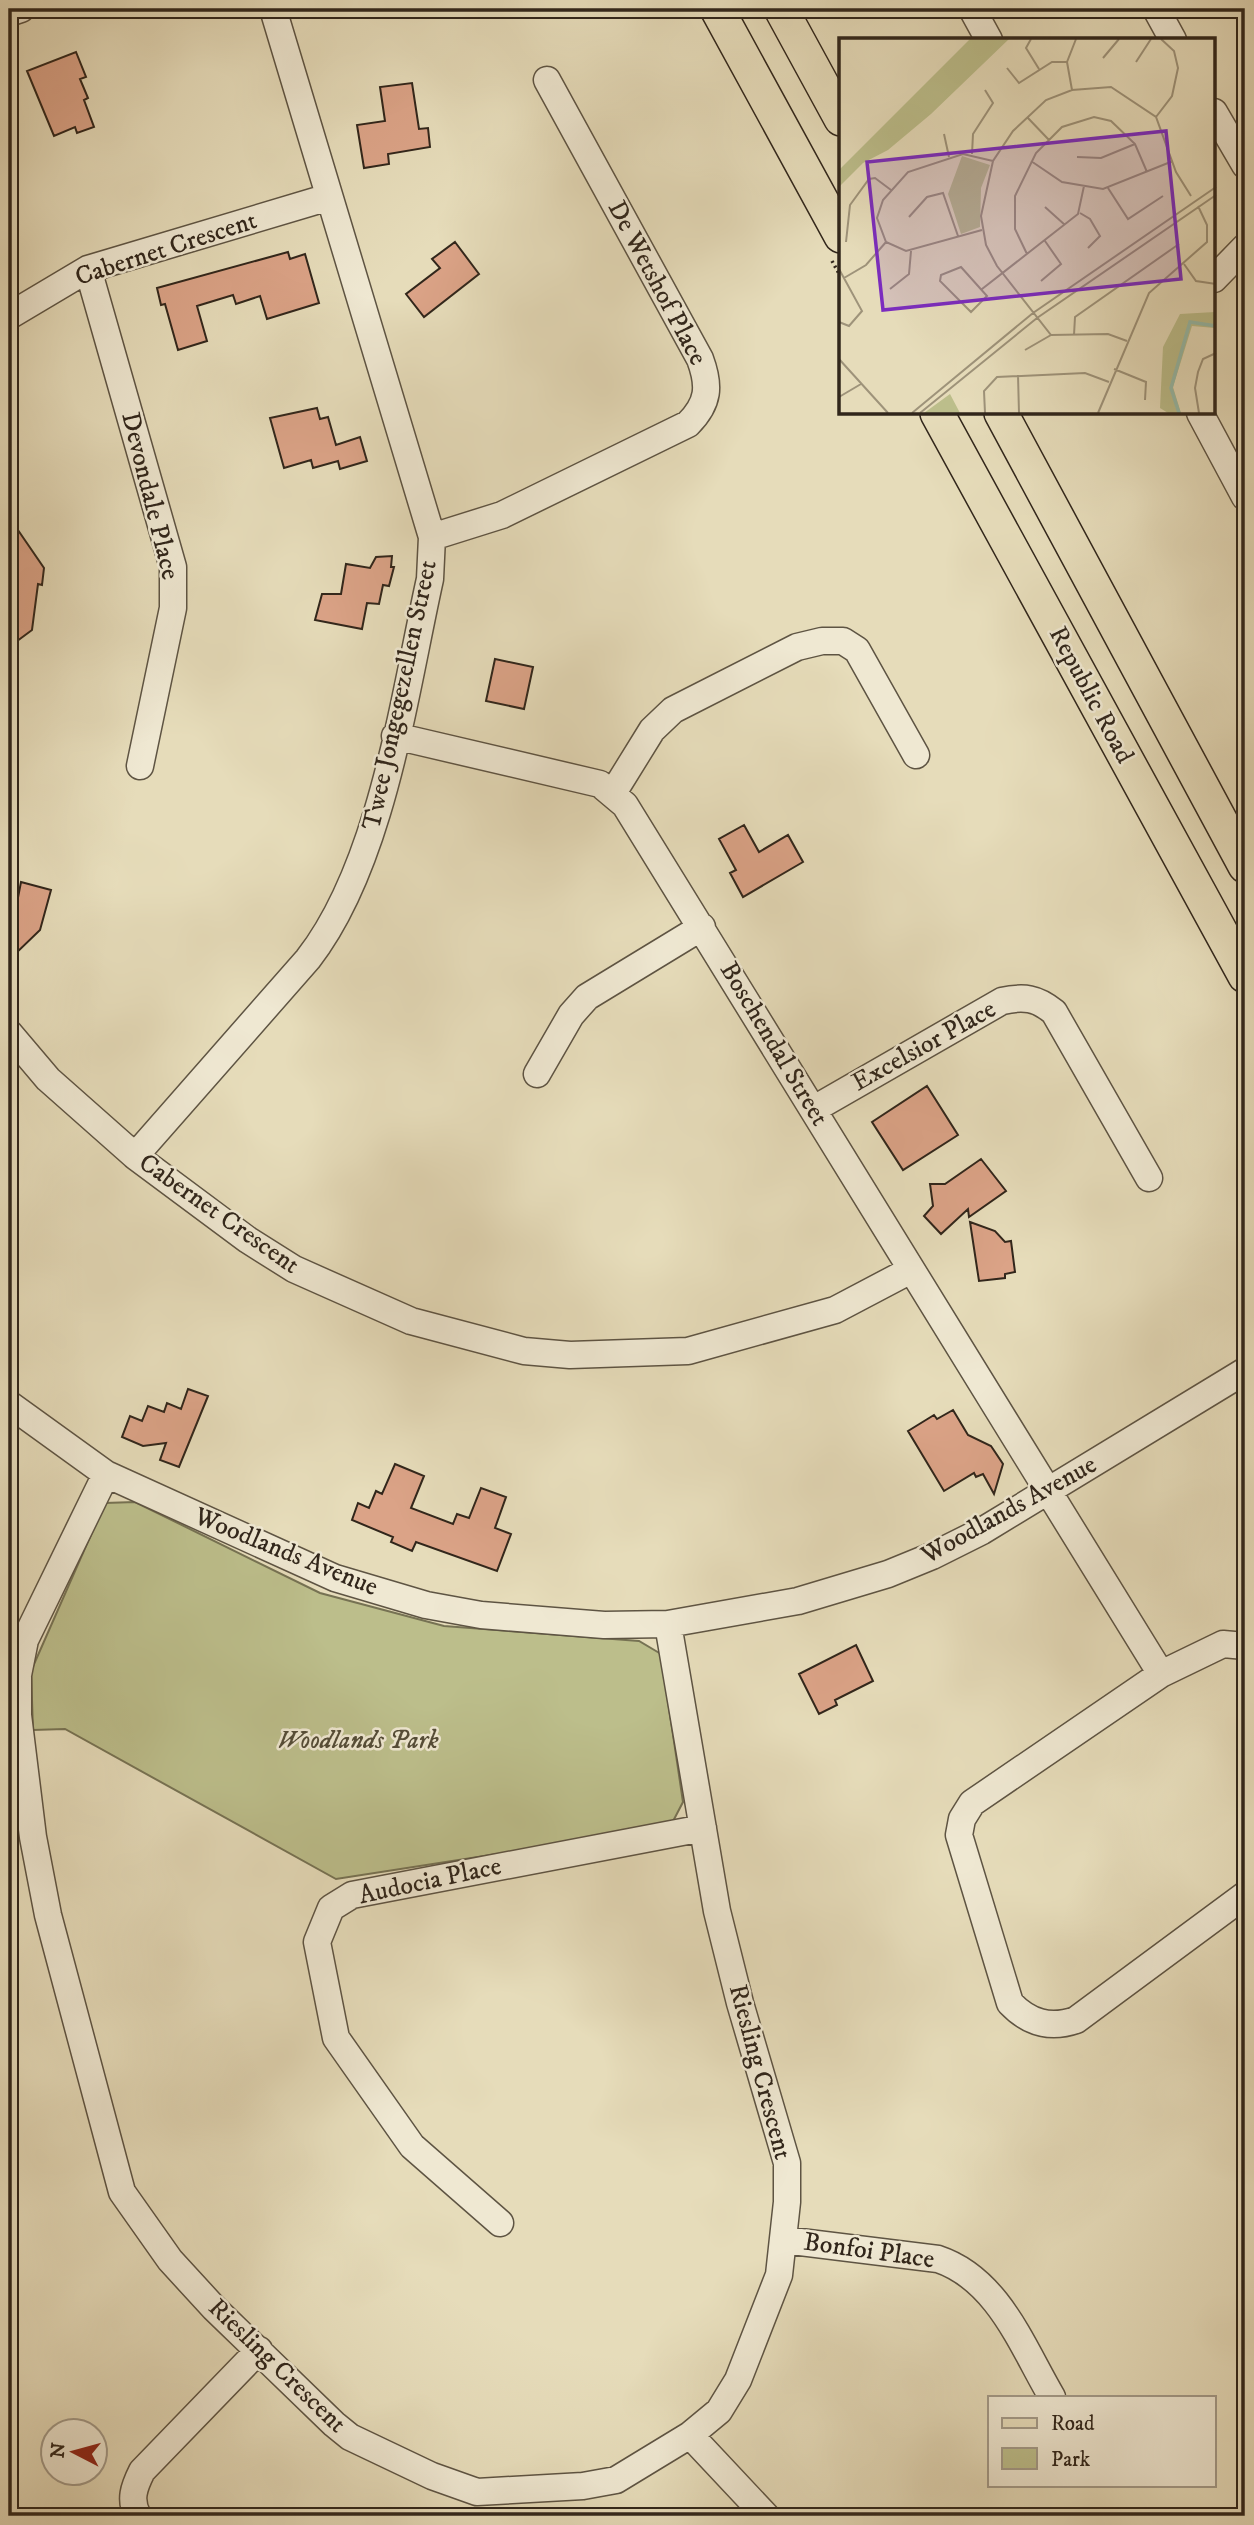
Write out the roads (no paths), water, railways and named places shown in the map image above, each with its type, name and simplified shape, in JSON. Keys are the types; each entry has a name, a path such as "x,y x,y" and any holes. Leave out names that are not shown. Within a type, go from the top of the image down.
{"main road":[{"path":"717,9 839,232"},
{"path":"781,9 839,116"},
{"name":"Republic Road","path":"938,415 1245,976"},
{"name":"Republic Road","path":"1002,415 1245,866"}],"street":[{"path":"9,13 21,9"},
{"name":"Twee Jongegezellen Street","path":"135,1156 323,940 370,839 430,579 432,537 273,9"},
{"path":"972,9 988,38"},
{"path":"1156,9 1172,38"},
{"name":"De Wetshof Place","path":"432,537 502,515 688,424 701,411 708,392 699,359 547,80"},
{"path":"1216,115 1245,165"},
{"name":"Cabernet Crescent","path":"9,316 88,269 329,197"},
{"path":"1216,277 1245,247"},
{"name":"Devondale Place","path":"88,269 173,567 173,608 140,766"},
{"path":"1201,415 1245,497"},
{"path":"613,793 652,730 673,710 797,647 822,641 843,641 857,650 916,755"},
{"name":"Boschendal Street","path":"395,736 600,784 625,804 1161,1674"},
{"path":"537,1074 571,1016 587,997 702,928"},
{"name":"Excelsior Place","path":"814,1109 1002,1001 1027,998 1036,1000 1054,1012 1149,1178"},
{"name":"Cabernet Crescent","path":"9,1033 48,1079 135,1156 248,1240 293,1269 411,1321 524,1352 570,1355 688,1351 835,1310 911,1270"},
{"name":"Woodlands Avenue","path":"9,1404 106,1474 335,1578 426,1605 549,1623 668,1624 798,1601 888,1574 982,1531 1242,1379"},
{"name":"Riesling Crescent","path":"106,1474 17,1640 18,1715 21,1838 48,1915 122,2192 170,2260 334,2424 350,2437 432,2476 477,2492 583,2486 617,2480 690,2435 719,2411 738,2380 779,2275 787,2202 784,2144 740,2003 718,1911 668,1624"},
{"path":"1245,1646 1223,1644 1161,1674 971,1803 962,1819 959,1835 1010,2003 1020,2014 1035,2022 1062,2025 1076,2020 1245,1895"},
{"name":"Audocia Place","path":"500,2223 412,2146 344,2052 331,2023 317,1942 325,1919 331,1908 352,1895 703,1828"},
{"name":"Bonfoi Place","path":"784,2239 938,2259 956,2266 981,2283 996,2301 1051,2396"},
{"path":"138,2516 132,2489 142,2471 260,2350"},
{"path":"690,2435 766,2516"}],"park label":[{"name":"Woodlands Park","path":"358,1740"}]}
